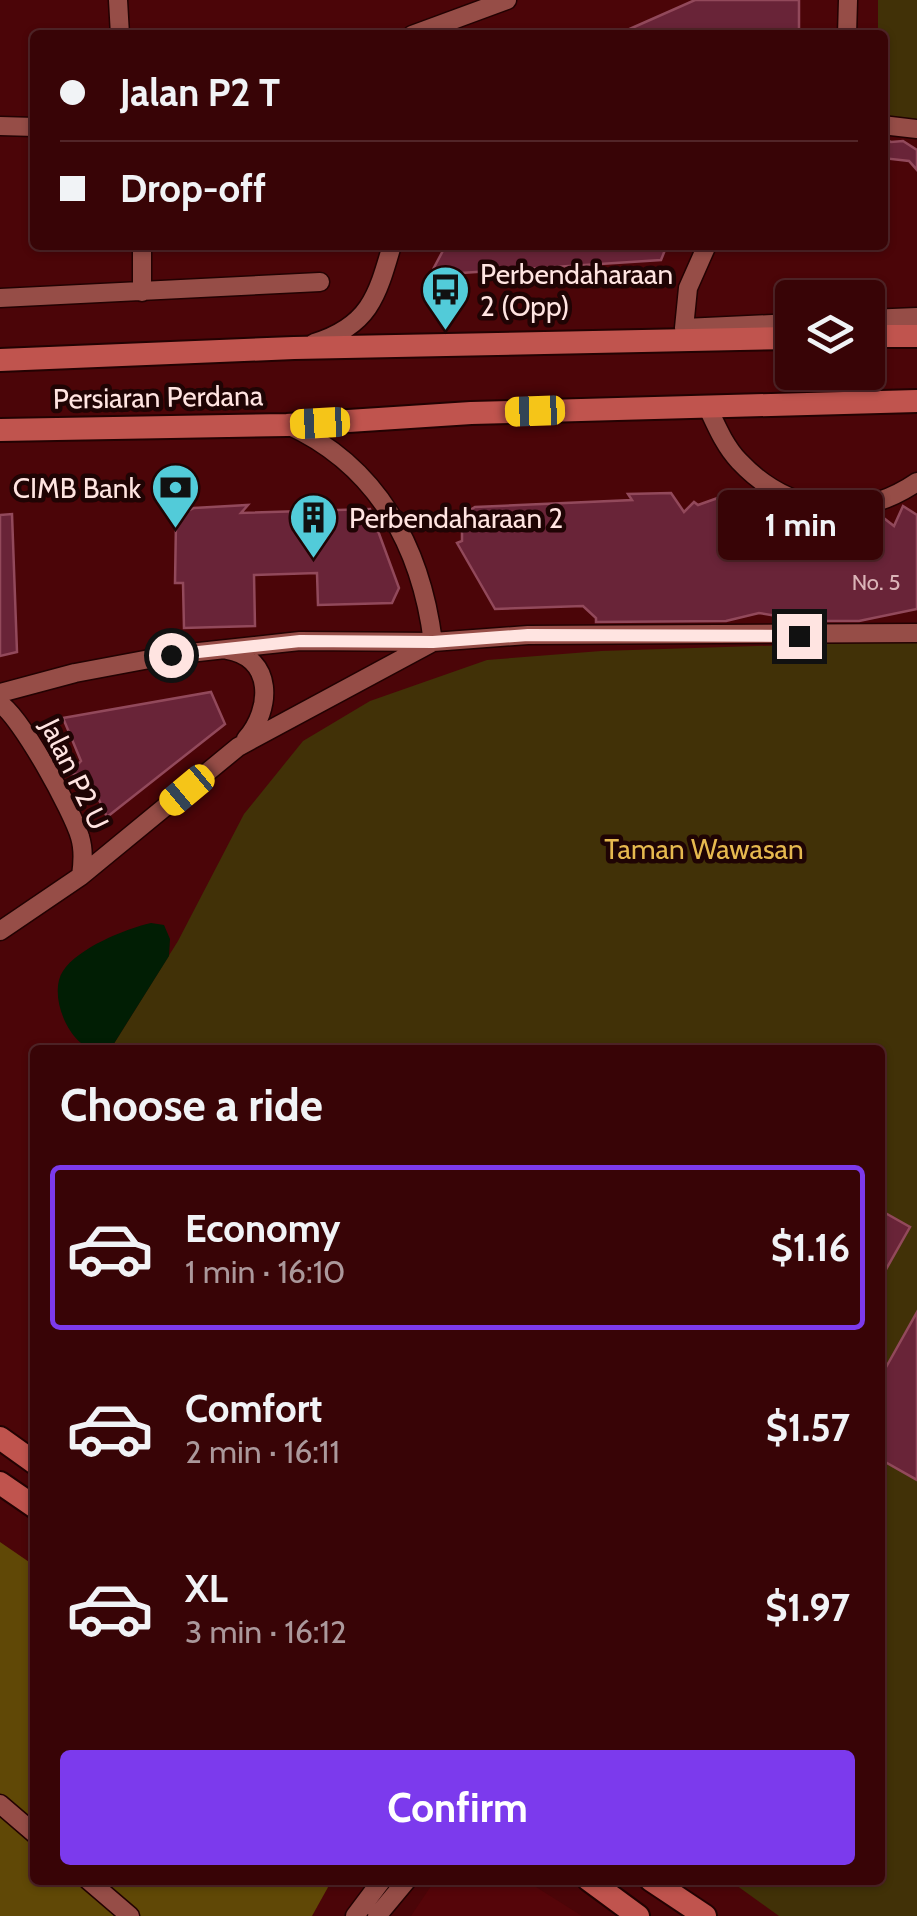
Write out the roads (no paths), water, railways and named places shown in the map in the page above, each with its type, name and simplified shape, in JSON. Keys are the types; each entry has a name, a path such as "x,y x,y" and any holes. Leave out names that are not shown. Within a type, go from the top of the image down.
{"main road":[{"path":"885,336 917,336"},
{"name":"Persiaran Perdana","path":"0,360 294,348 775,338"},
{"name":"Persiaran Perdana","path":"0,430 287,425 471,413 917,401"},
{"path":"0,1438 30,1459"},
{"path":"0,1483 30,1503"},
{"path":"596,1885 638,1916"},
{"path":"658,1885 705,1916"}],"street":[{"path":"118,0 120,30"},
{"path":"426,30 507,0"},
{"path":"847,30 848,0"},
{"path":"0,126 30,127"},
{"path":"888,126 917,129"},
{"path":"142,250 142,292"},
{"path":"294,348 346,331 363,315 391,250"},
{"path":"705,250 688,288 684,328 775,324"},
{"path":"0,298 320,282"},
{"path":"885,319 917,317"},
{"path":"708,406 736,458 760,481 809,506 866,505 917,482"},
{"path":"287,425 333,448 356,468 390,512 428,598 433,642"},
{"path":"0,694 75,673 221,649 300,641 433,642 528,635 917,633"},
{"path":"238,747 433,642"},
{"path":"0,931 81,876 238,747 258,725 264,712 263,683 247,659 235,651 221,649"},
{"name":"Jalan P2 U","path":"0,704 21,726 75,824 82,844 81,876"},
{"path":"0,1804 30,1830"},
{"path":"94,1885 130,1916"},
{"path":"355,1916 378,1885"},
{"path":"377,1916 403,1885"}],"place":[{"name":"Perbendaharaan 2 (Opp)","path":"445,332"},
{"name":"CIMB Bank","path":"176,530"},
{"name":"Perbendaharaan 2","path":"314,560"}],"park label":[{"name":"Taman Wawasan","path":"704,849"}]}
